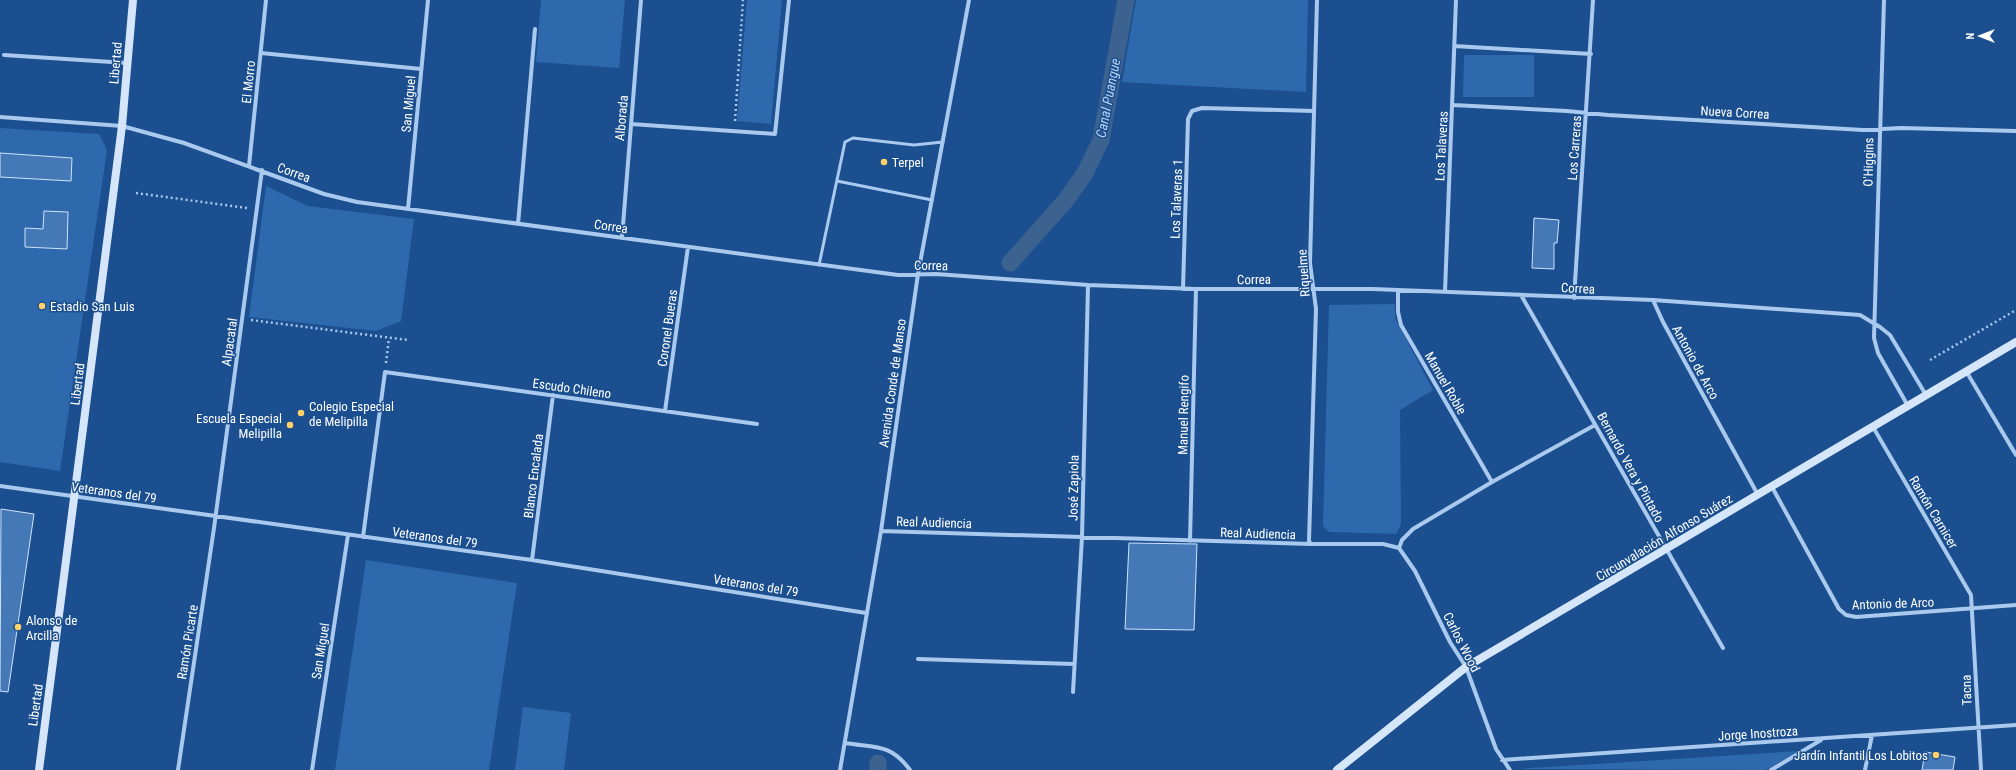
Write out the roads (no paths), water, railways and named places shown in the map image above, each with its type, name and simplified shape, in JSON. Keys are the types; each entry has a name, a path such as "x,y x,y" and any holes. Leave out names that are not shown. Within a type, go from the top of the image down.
{"street":[{"name":"Libertad","path":"39,770 122,126 133,0"},
{"name":"El Morro","path":"249,166 266,0"},
{"name":"San Miguel","path":"408,209 428,0"},
{"name":"Alborada","path":"622,238 641,0"},
{"path":"631,124 775,134 789,0"},
{"name":"Avenida Conde de Manso","path":"840,770 881,531 918,274 969,0"},
{"name":"Riquelme","path":"1311,544 1309,541 1316,309 1312,288 1310,263 1317,0"},
{"name":"Los Talaveras","path":"1445,292 1456,0"},
{"name":"Los Carreras","path":"1574,298 1591,54 1593,0"},
{"name":"O'Higgins","path":"1875,324 1879,129 1884,0"},
{"path":"518,224 535,28"},
{"path":"1454,46 1591,54"},
{"path":"261,53 421,69"},
{"path":"4,54 128,63"},
{"name":"Nueva Correa","path":"1453,105 1863,130 2016,131"},
{"name":"Los Talaveras 1","path":"1183,289 1188,119 1192,111 1202,108 1314,111"},
{"name":"Correa","path":"0,117 122,126 184,143 340,199 898,275 918,274 1088,285 1196,290 1312,288 1654,300 1860,315 1886,330 1894,340 1927,395"},
{"name":"Alpacatal","path":"216,516 262,170"},
{"name":"Coronel Bueras","path":"665,411 688,247"},
{"name":"José Zapiola","path":"1073,692 1082,537 1088,285"},
{"name":"Manuel Rengifo","path":"1190,541 1196,290"},
{"name":"Manuel Roble","path":"1398,290 1398,312 1401,325 1492,482"},
{"name":"Bernardo Vera y Pintado","path":"1521,295 1723,648"},
{"name":"Antonio de Arco","path":"1654,300 1663,322 1759,495"},
{"path":"1875,324 1874,338 1878,352 1908,406"},
{"name":"Circunvalación Alfonso Suárez","path":"1337,770 1466,667 2016,342"},
{"name":"Escudo Chileno","path":"363,537 385,372 757,424"},
{"path":"1966,372 2016,455"},
{"name":"Blanco Encalada","path":"532,560 553,396"},
{"path":"1399,548 1402,540 1413,530 1492,482 1596,425"},
{"name":"Ramón Carnicer","path":"1873,427 1969,589 1973,608"},
{"name":"Veteranos del 79","path":"0,486 532,560 866,613"},
{"name":"Antonio de Arco","path":"1772,487 1839,609 1846,615 1856,617 2016,605"},
{"name":"Ramón Picarte","path":"178,770 216,516"},
{"name":"Real Audiencia","path":"881,531 1190,541 1383,544 1399,548"},
{"name":"San Miguel","path":"312,770 348,535"},
{"name":"Carlos Wood","path":"1399,548 1415,571 1450,642 1466,667 1491,739 1502,760 1510,770"},
{"name":"Tacna","path":"1973,608 1981,770"},
{"path":"918,659 1074,664"},
{"name":"Jorge Inostroza","path":"1502,760 2016,725"},
{"path":"1865,770 1872,735"},
{"path":"1771,770 1824,738"},
{"path":"845,743 891,750 901,757 910,770"}],"lane":[{"path":"819,265 843,146 849,139 853,138 914,145 943,142"},
{"path":"837,181 932,200"}],"waterway":[{"name":"Canal Puangue","path":"1010,263 1066,200 1085,173 1101,140 1126,0"},
{"name":"Canal Puangue","path":"878,763 878,770"}],"place":[{"name":"Terpel","path":"884,162"},
{"name":"Estadio San Luis","path":"42,306"},
{"name":"Colegio Especial de Melipilla","path":"301,413"},
{"name":"Escuela Especial Melipilla","path":"290,425"},
{"name":"Alonso de Arcilla","path":"18,627"},
{"name":"Jardín Infantil Los Lobitos","path":"1936,755"}]}
